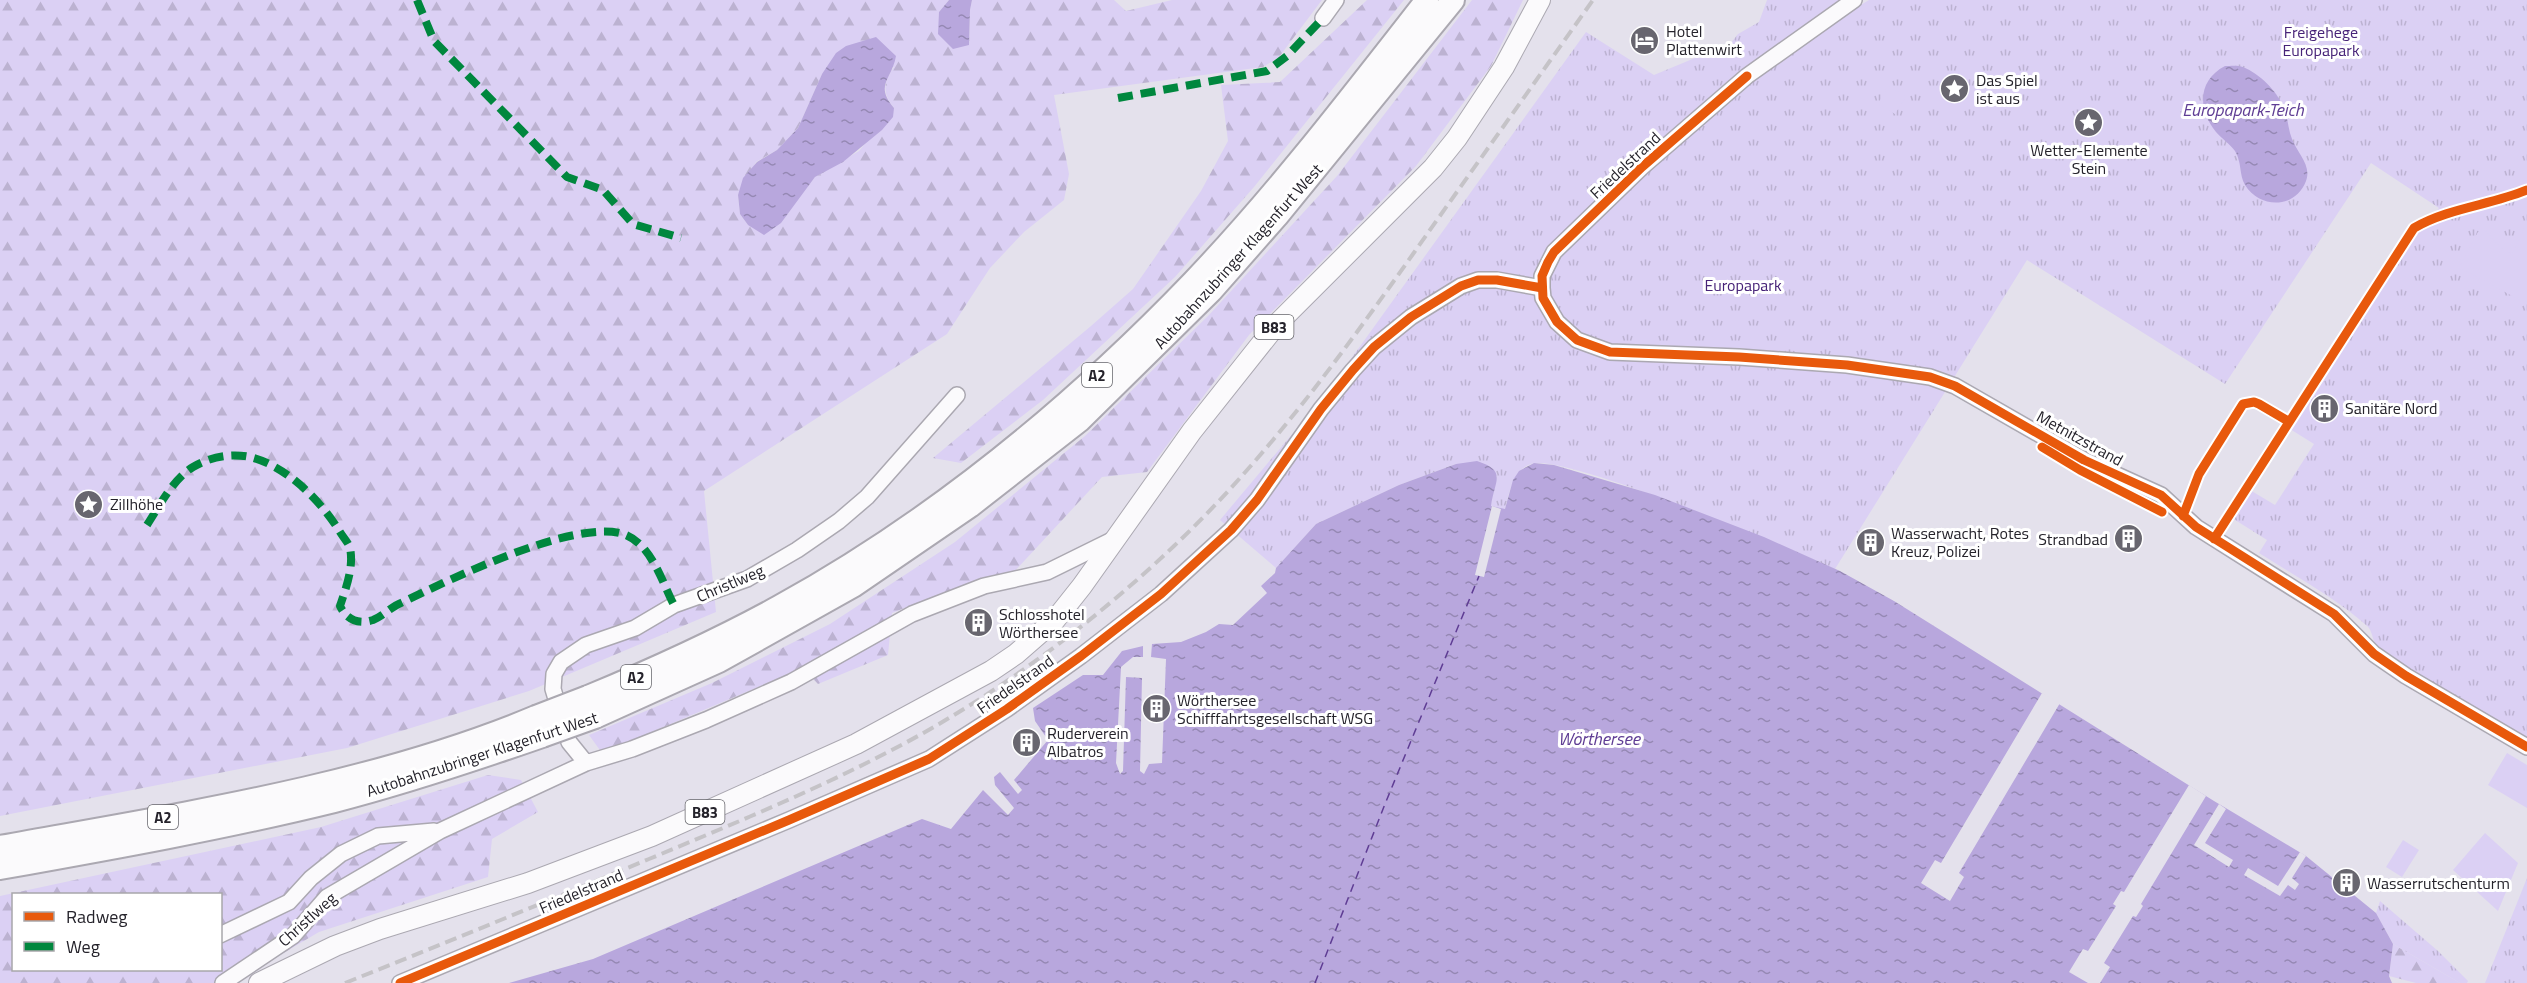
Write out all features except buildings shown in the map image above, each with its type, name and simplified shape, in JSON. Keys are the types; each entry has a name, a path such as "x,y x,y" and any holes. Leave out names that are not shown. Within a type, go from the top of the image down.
{"highway":[{"name":"Autobahnzubringer Klagenfurt West","path":"592,707 840,572 913,524 985,472 1055,414 1193,282 1332,121 1427,0"},
{"name":"Autobahnzubringer Klagenfurt West","path":"0,868 249,821 334,801 433,773 539,726 719,661 853,586 970,506 1080,420 1195,306 1270,225 1453,0"},
{"name":"Autobahnzubringer Klagenfurt West","path":"5,845 171,816 310,786 539,726"},
{"path":"0,881 35,872 77,854"}],"main road":[{"name":"B83","path":"259,983 335,946 380,929 528,883 652,836 856,744 991,671 1016,654 1055,620 1192,431 1277,324 1433,168 1457,138 1504,66 1540,0"}],"street":[{"path":"1323,18 1336,0"},
{"name":"Friedelstrand","path":"400,983 929,759 1007,709 1081,656 1161,594 1231,530 1257,500 1321,409 1374,347 1411,317 1461,286 1479,280 1497,280 1542,288 1542,276 1554,252 1642,167 1747,76 1850,1"},
{"name":"Metnitzstrand","path":"1542,288 1543,298 1557,322 1577,340 1610,352 1739,357 1847,365 1930,376 1955,386 2084,460 2161,495 2196,527 2334,615 2374,654 2527,747"},
{"name":"Christlweg","path":"586,763 569,742 553,689 554,674 561,662 586,645 635,628 674,605 747,579 797,550 867,497 957,395"},
{"name":"Christlweg","path":"223,983 293,936 327,897 440,831 586,763 706,720 791,682 912,614 984,586 1047,572 1116,538"},
{"path":"222,934 289,902 311,878 341,854 378,836 440,831"}],"green space":[{"path":"0,0 949,0 939,12 969,45 972,0 1114,0 1126,11 1172,0 1322,0 1279,57 1263,67 1054,95 1069,174 1064,200 1024,232 990,268 947,334 704,491 716,612 529,691 347,748 0,816","holes":["894,67 885,88 887,97 894,108 859,151 815,177 799,197 748,225 740,214 738,195 756,162 777,150 798,128 822,74"]},
{"path":"1367,0 1404,0 1254,187 1175,277 1043,400 961,463 933,458 1133,289 1201,191 1228,141 1221,85 1280,82"},
{"path":"1472,0 1523,0 1491,66 1416,166 1249,335 1147,472 1102,477 1013,573 892,613 888,655 818,684 803,668 602,753 589,735 712,683 830,624 955,542 1085,436 1209,315 1337,176"},
{"name":"Europapark","path":"1767,0 1839,0 1851,11 1869,0 2527,0 2527,741 2437,689 2385,654 2374,641 2366,625 2328,596 2259,553 2267,540 2232,518 2250,490 2275,505 2314,444 2290,429 2407,245 2439,208 2371,163 2225,384 2027,260 1835,569 1679,505 1630,487 1551,464 1531,464 1520,471 1508,496 1505,510 1490,506 1497,476 1456,464 1399,485 1316,524 1276,568 1220,520 1325,395 1586,32 1654,75 1731,43 1738,34 1759,22"},
{"path":"1888,86 1906,96 1895,114 1878,104"},
{"path":"2527,222 2527,304 2459,267 2478,232 2484,229 2500,247 2512,254"},
{"path":"2507,753 2527,765 2527,808 2488,785"},
{"path":"488,775 521,780 538,812 492,839 488,877 319,932 233,983 0,983 0,896 12,893 12,971 222,971 222,893 14,893 321,827"},
{"path":"2485,833 2518,863 2498,911 2453,870"},
{"path":"2403,840 2419,850 2402,877 2386,867"},
{"path":"2527,878 2527,983 2485,983"},
{"path":"2380,901 2438,951 2468,981 2467,983 2460,983 2393,944 2376,913"},
{"path":"2393,944 2460,983 2416,983 2389,976"}],"water":[{"path":"949,0 972,0 969,45 953,49 938,34 939,12"},
{"path":"876,37 896,56 885,87 888,100 894,108 893,117 882,130 843,162 815,177 781,223 764,235 748,225 740,214 738,195 743,178 757,162 777,150 798,128 822,74 836,53 846,46"},
{"name":"Europapark-Teich","path":"2225,66 2241,66 2256,74 2272,89 2284,108 2294,144 2307,170 2306,181 2301,190 2287,201 2269,202 2252,193 2243,181 2235,151 2210,123 2203,105 2205,87 2216,72"},
{"name":"Wörthersee","path":"1477,461 1487,465 1496,473 1491,506 1505,509 1513,480 1519,471 1534,463 1554,465 1655,495 1764,537 1840,571 1894,601 2306,856 2376,913 2393,944 2389,976 2392,983 509,983 593,959 922,819 951,829 983,790 1008,815 1014,808 995,785 994,777 1000,772 1018,794 1022,790 1014,780 1048,740 1035,721 1033,708 1083,675 1103,675 1122,651 1143,646 1143,657 1133,657 1121,667 1116,763 1120,774 1123,771 1126,677 1142,678 1140,771 1144,774 1149,764 1162,763 1166,659 1151,657 1152,644 1181,642 1219,624 1233,625 1267,593 1261,586 1275,573 1276,568 1316,524 1399,485 1456,464"}],"pier":[{"path":"1492,506 1501,509 1484,577 1475,575"},
{"path":"2042,693 2060,703 1959,873 1964,877 1950,901 1921,883 1935,860 1941,863"},
{"path":"2189,785 2206,796 2141,904 2143,906 2136,917 2133,916 2104,963 2110,967 2100,983 2088,983 2069,972 2083,949 2088,951 2116,906 2113,904 2121,891 2124,892"},
{"path":"2219,804 2226,809 2205,843 2233,860 2229,867 2194,845"},
{"path":"2300,852 2306,856 2292,878 2299,884 2295,890 2288,885 2280,896 2244,875 2248,868 2278,886"}],"ferry route":[{"path":"1315,983 1385,804 1479,576"}],"railway":[{"path":"345,983 717,830 885,754 986,695 1084,624 1174,546 1208,513 1271,443 1386,293 1593,0"}],"marked path":[{"path":"417,0 434,41 567,177 603,190 633,224 681,238"},
{"path":"1118,98 1267,71 1287,56 1323,18"},
{"path":"147,525 167,493 179,478 193,467 213,458 250,457 277,468 302,486 323,508 347,542 350,548 351,563 340,606 353,620 362,622 373,620 422,593 480,567 546,542 604,532 626,535 643,547 674,605"}],"cycle path":[{"path":"1747,76 1642,167 1554,252 1542,276 1543,298 1557,322 1577,340 1610,352 1739,357 1847,365 1930,377 1955,386 2084,460 2161,495 2196,527 2334,614 2374,654 2406,676 2527,747"},
{"path":"2214,539 2414,228 2455,211 2527,190"},
{"path":"400,983 929,759 1007,709 1081,656 1161,594 1231,530 1257,500 1321,409 1353,370 1374,347 1411,317 1461,286 1478,280 1497,280 1542,288"},
{"path":"2183,516 2199,474 2243,404 2254,402 2288,421"},
{"path":"2042,447 2080,470 2162,512"}],"place":[{"name":"Hotel Plattenwirt","path":"1645,40"},
{"name":"Das Spiel ist aus","path":"1955,89"},
{"name":"Wetter-Elemente Stein","path":"2089,122"},
{"name":"Sanitäre Nord","path":"2324,408"},
{"name":"Zillhöhe","path":"89,504"},
{"name":"Strandbad","path":"2129,539"},
{"name":"Wasserwacht, Rotes Kreuz, Polizei","path":"1870,542"},
{"name":"Schlosshotel Wörthersee","path":"978,623"},
{"name":"Wörthersee Schifffahrtsgesellschaft WSG","path":"1156,709"},
{"name":"Ruderverein Albatros","path":"1026,742"},
{"name":"Wasserrutschenturm","path":"2346,883"}],"park label":[{"name":"Freigehege Europapark","path":"2321,41"}]}
